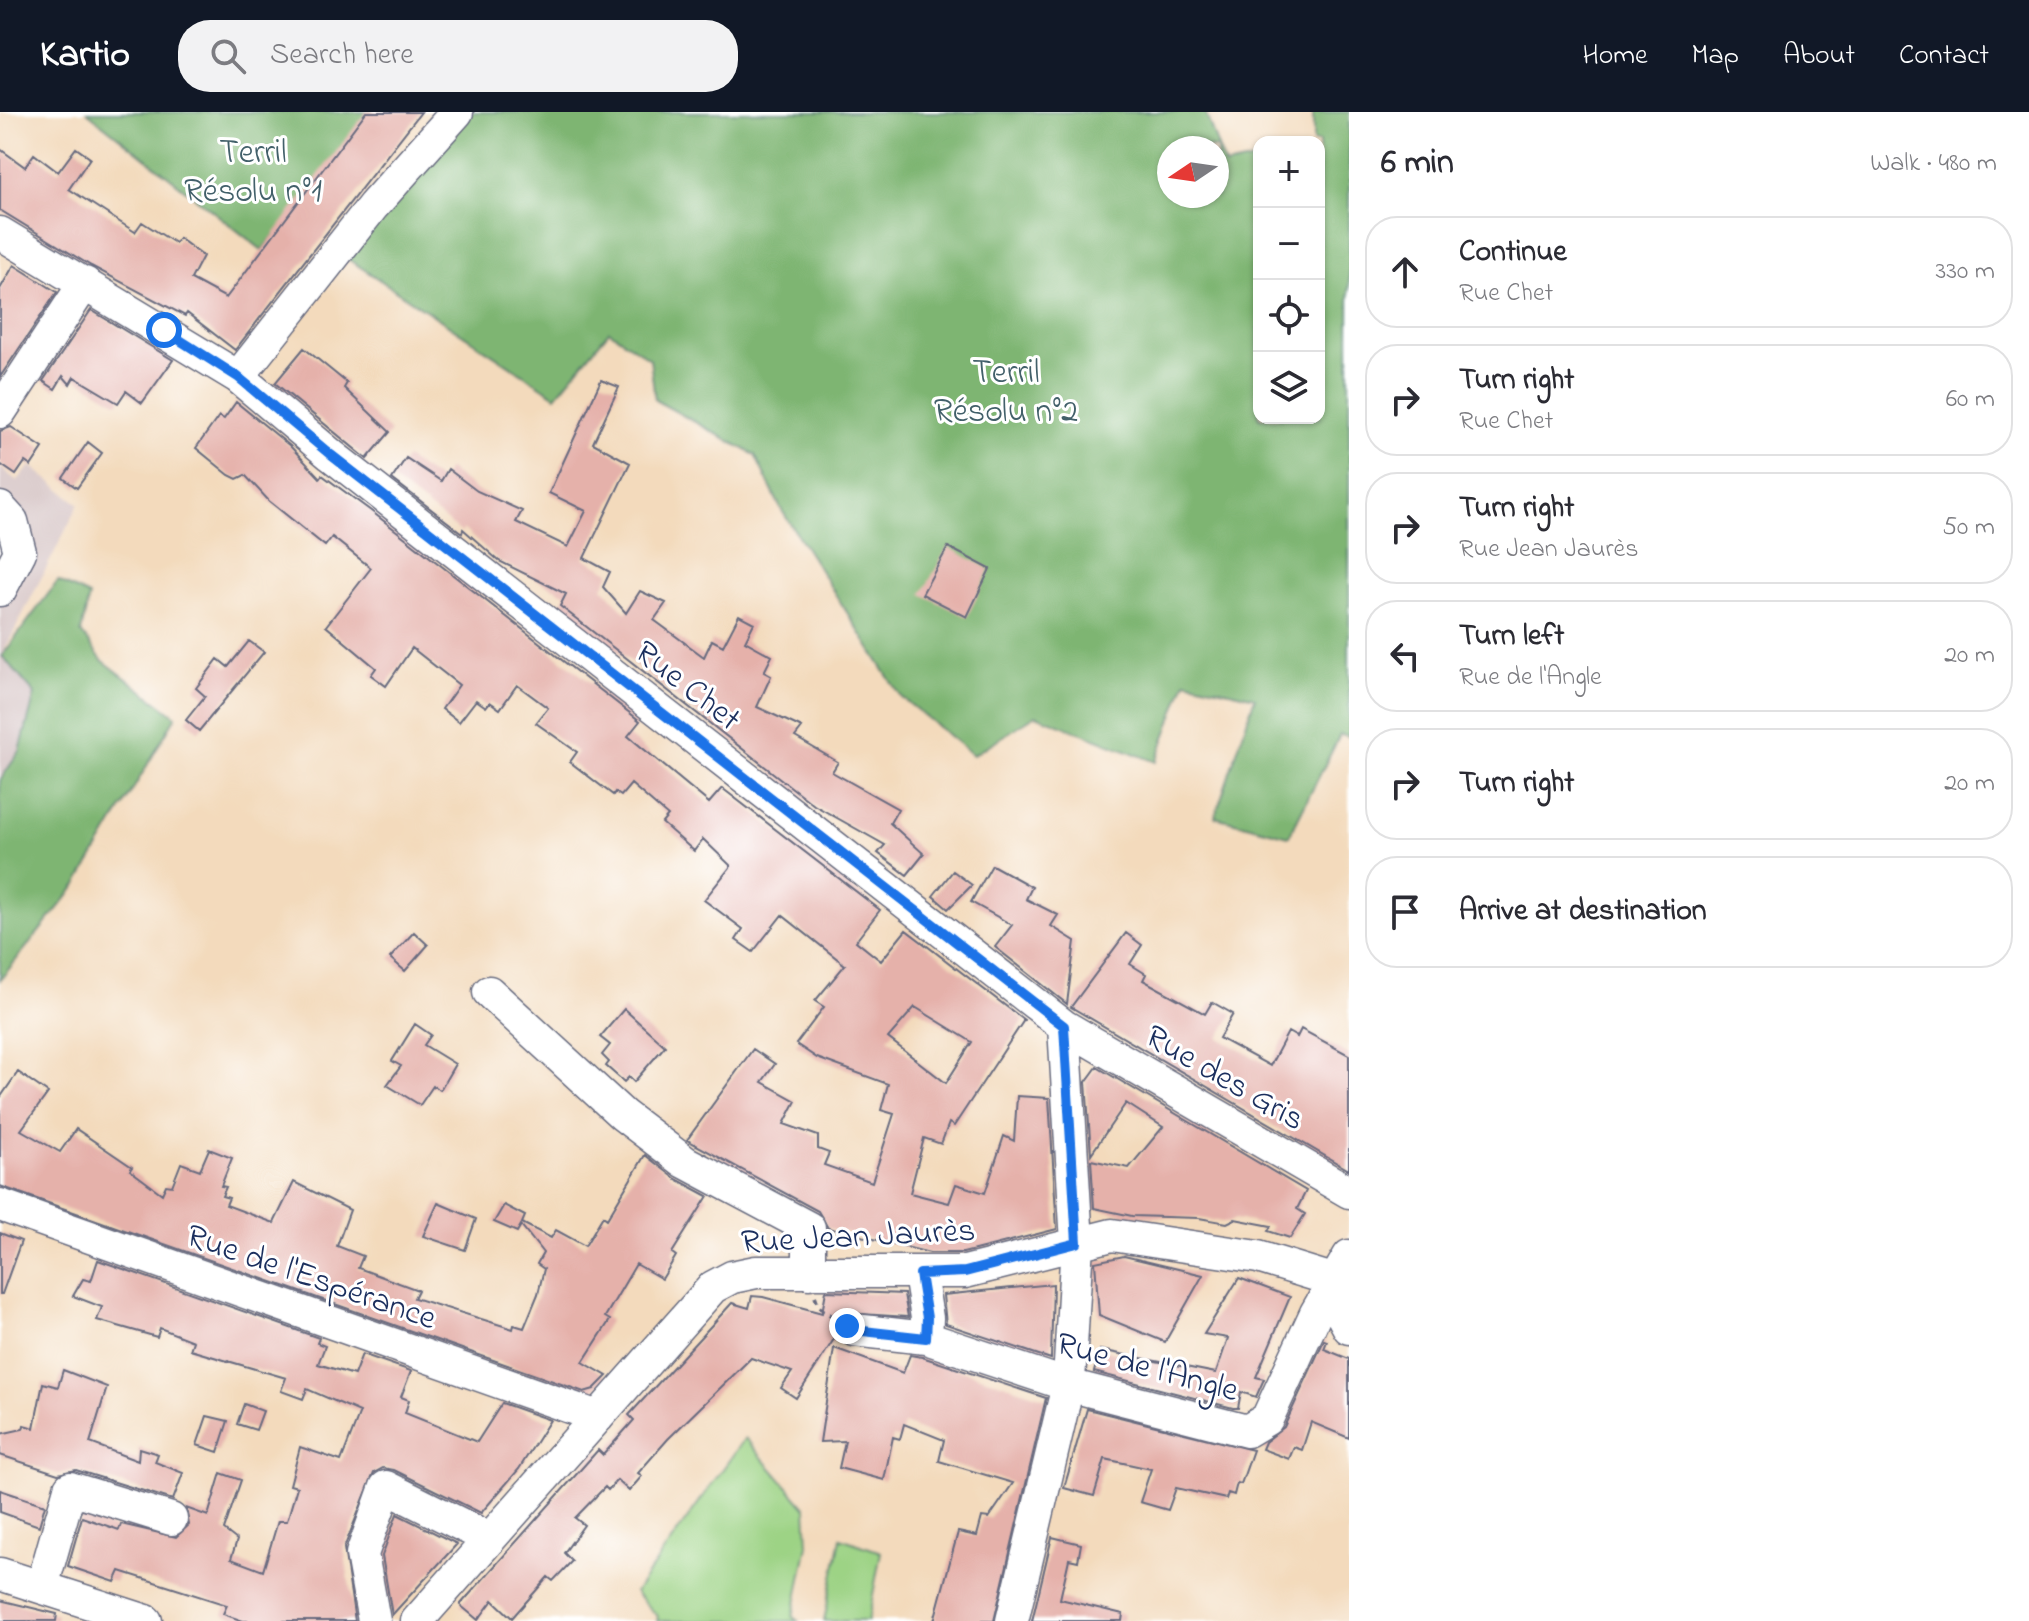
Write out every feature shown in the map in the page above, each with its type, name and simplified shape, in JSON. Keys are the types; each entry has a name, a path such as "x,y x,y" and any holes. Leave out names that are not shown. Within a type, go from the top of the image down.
{"street":[{"path":"238,377 373,206 457,112"},
{"name":"Rue Chet","path":"0,233 238,377 331,455 1064,1026"},
{"path":"0,412 85,283"},
{"path":"0,508 12,521 20,552 0,590"},
{"path":"489,992 623,1115 685,1162 809,1228 809,1273"},
{"path":"1012,1621 1068,1385 1077,1243 1064,1026"},
{"name":"Rue des Gris","path":"1064,1026 1349,1192"},
{"name":"Rue de l'Espérance","path":"0,1205 598,1417"},
{"name":"Rue Jean Jaurès","path":"417,1621 713,1287 732,1277 756,1272 965,1272 1112,1235 1187,1244 1343,1274"},
{"path":"920,1274 927,1318 926,1338"},
{"path":"1343,1274 1334,1300 1349,1328"},
{"name":"Rue de l'Angle","path":"854,1330 926,1338 1068,1385 1247,1431 1267,1419 1343,1274"},
{"path":"374,1621 362,1554 386,1487 490,1539"},
{"path":"42,1587 70,1488 171,1519"},
{"path":"0,1574 146,1621"}],"path":[{"path":"809,1273 819,1307 854,1330"}],"shaded area":[{"path":"31,466 79,504 2,655 35,694 20,751 0,780 0,467 17,481"}],"green space":[{"name":"Terril Résolu n°1","path":"87,112 371,112 343,153 262,250"},
{"name":"Terril Résolu n°2","path":"453,112 1205,112 1214,136 1157,136 1157,208 1229,208 1229,165 1253,160 1253,424 1325,424 1325,136 1313,136 1313,112 1349,112 1349,737 1340,735 1289,836 1215,817 1255,697 1186,681 1156,762 1036,715 973,755 901,697 781,509 755,455 655,400 650,359 609,331 556,396 336,251"},
{"path":"58,581 89,596 81,632 102,660 176,716 77,885 0,980 0,780 20,751 35,694 2,656"},
{"path":"745,1438 806,1508 808,1545 793,1617 798,1621 657,1621 658,1617 635,1592"},
{"path":"841,1538 881,1552 868,1621 824,1621"}],"building":[{"path":"366,112 421,112 235,350 187,313 185,316 91,266 0,210 0,149 25,167 34,154 58,172 76,148 90,158 69,189 135,232 142,222 175,243 179,238 203,256 191,279 226,298"},
{"path":"14,265 57,292 0,377 0,289"},
{"path":"91,310 173,360 142,403 126,391 118,403 74,377 70,384 63,376 55,389 43,381"},
{"path":"304,348 347,383 344,388 390,432 367,459 275,383"},
{"path":"601,380 619,387 593,443 630,463 584,558 610,572 603,587 626,613 640,591 666,603 654,620 704,657 712,640 723,646 739,615 754,623 745,641 772,656 764,672 771,676 757,707 802,728 795,737 838,762 832,772 898,809 890,823 924,854 907,875 878,853 885,845 814,805 560,606 566,594 499,561 463,529 462,533 392,479 406,458 441,481 448,469 477,491 522,511 516,522 568,547 586,511 549,493"},
{"path":"236,402 290,446 320,478 322,475 371,511 640,721 628,736 709,803 722,788 880,910 856,941 881,961 906,930 1024,1020 954,1126 949,1123 941,1144 924,1138 910,1193 949,1203 956,1184 985,1193 1004,1136 1014,1141 1017,1096 1049,1098 1057,1229 963,1253 930,1253 828,1228 818,1211 687,1140 753,1049 775,1064 762,1082 796,1101 784,1124 818,1136 818,1149 829,1153 824,1165 872,1182 894,1114 881,1110 888,1084 817,1058 796,1044 824,1007 815,1001 845,965 782,915 753,952 736,940 743,929 704,900 731,866 703,839 694,851 662,823 668,816 631,784 621,796 615,792 613,795 570,762 577,752 536,723 548,708 517,685 500,709 490,702 486,707 476,700 459,722 442,709 459,685 412,648 386,686 371,675 376,668 326,626 371,568 332,537 325,546 269,501 245,475 237,479 229,475 196,448 219,416 224,419","holes":["915,1007 972,1042 946,1083 888,1038"]},
{"path":"11,427 43,448 31,466 25,462 16,475 0,464 0,431"},
{"path":"88,442 102,453 77,488 63,478"},
{"path":"948,547 990,569 967,617 922,594"},
{"path":"249,641 264,652 199,731 186,720 205,696 196,688 218,659 228,667"},
{"path":"992,865 1032,887 1026,899 1058,915 1051,926 1075,941 1067,1004 995,947 1012,925 971,902"},
{"path":"953,871 972,885 948,909 933,896"},
{"path":"414,932 428,945 405,971 390,958"},
{"path":"1126,933 1142,945 1130,964 1146,974 1143,980 1205,1014 1212,1002 1233,1014 1219,1038 1270,1066 1288,1032 1297,1037 1301,1029 1349,1055 1349,1170 1071,1007"},
{"path":"624,1009 665,1046 634,1082 629,1077 624,1082 606,1066 609,1062 602,1055 610,1045 600,1037"},
{"path":"415,1024 431,1035 424,1045 455,1064 440,1090 433,1086 420,1105 387,1085 401,1066 392,1061"},
{"path":"1097,1067 1306,1191 1297,1209 1305,1214 1290,1238 1268,1231 1271,1226 1235,1219 1227,1223 1199,1218 1132,1216 1094,1208 1091,1160 1129,1168 1163,1127 1126,1103 1091,1154 1086,1082"},
{"path":"18,1072 48,1093 21,1130 60,1152 76,1129 132,1167 130,1170 162,1194 166,1185 172,1186 181,1163 200,1170 209,1149 232,1158 221,1186 226,1187 222,1196 229,1198 226,1205 274,1223 294,1182 350,1210 337,1246 363,1256 358,1268 418,1290 414,1298 513,1329 514,1325 524,1328 538,1294 544,1269 537,1264 543,1253 521,1225 517,1232 494,1222 504,1205 525,1216 522,1223 551,1238 556,1230 585,1246 603,1216 607,1219 645,1155 676,1179 708,1196 672,1253 676,1256 662,1279 636,1264 605,1317 610,1320 583,1362 607,1376 594,1389 584,1392 0,1186 0,1098"},
{"path":"438,1203 476,1219 465,1250 423,1236"},
{"path":"0,1233 21,1241 2,1294 0,1294"},
{"path":"1124,1256 1203,1275 1165,1342 1099,1315 1095,1262"},
{"path":"98,1260 319,1338 317,1343 325,1346 318,1364 354,1375 362,1354 411,1371 401,1397 409,1400 405,1413 477,1442 502,1403 550,1420 519,1469 481,1513 394,1470 383,1468 374,1473 344,1548 355,1621 243,1621 223,1614 227,1605 120,1571 115,1582 68,1566 82,1517 119,1530 121,1524 176,1537 189,1525 186,1508 208,1516 221,1473 241,1480 224,1530 237,1540 231,1559 263,1571 278,1521 287,1521 297,1487 290,1485 300,1447 341,1461 360,1412 307,1389 303,1399 281,1391 286,1378 190,1350 193,1341 160,1328 157,1337 97,1320 102,1307 73,1296 83,1279 91,1281"},
{"path":"1239,1278 1290,1297 1256,1377 1264,1379 1256,1397 1241,1392 1238,1408 1233,1408 1094,1372 1100,1350 1216,1373 1228,1338 1204,1334"},
{"path":"1053,1284 1051,1359 946,1324 943,1295"},
{"path":"826,1291 904,1294 908,1317 846,1313 838,1319 836,1336 796,1398 781,1388 792,1372 751,1358 668,1439 638,1473 642,1476 629,1491 617,1480 608,1490 605,1487 575,1518 584,1525 564,1553 572,1561 553,1581 548,1577 512,1618 493,1600 478,1620 460,1605 598,1450 603,1455 634,1420 629,1415 732,1303 749,1308 752,1296 763,1297 822,1313"},
{"path":"1324,1340 1327,1341 1324,1349 1349,1359 1349,1438 1311,1422 1302,1450 1294,1447 1289,1459 1262,1449 1265,1442 1284,1427"},
{"path":"834,1348 903,1373 910,1355 922,1357 1046,1398 994,1621 934,1621 958,1532 977,1536 982,1517 989,1518 1013,1483 939,1461 944,1440 904,1424 900,1439 893,1437 884,1480 839,1468 845,1441 820,1442"},
{"path":"63,1370 107,1387 90,1443 138,1461 139,1448 158,1454 155,1462 183,1473 173,1500 76,1470 58,1474 0,1455 0,1434 23,1429 24,1425 34,1428 43,1383 58,1387"},
{"path":"244,1404 263,1411 256,1430 237,1424"},
{"path":"1087,1409 1253,1450 1241,1484 1237,1483 1234,1495 1228,1493 1226,1499 1176,1488 1168,1510 1140,1502 1151,1469 1105,1459 1094,1496 1064,1488"},
{"path":"207,1416 228,1421 218,1452 197,1445"},
{"path":"0,1490 45,1505 39,1526 0,1512"},
{"path":"397,1514 457,1544 392,1615 382,1556"},
{"path":"1052,1537 1081,1544 1078,1561 1069,1559 1060,1599 1123,1614 1122,1621 1032,1621"},
{"path":"0,1600 57,1614 56,1621 0,1621"}],"route":[{"path":"164,330 238,377 331,455 1064,1026 1077,1243 965,1272 920,1274 927,1318 926,1338 854,1330 847,1326"}]}
